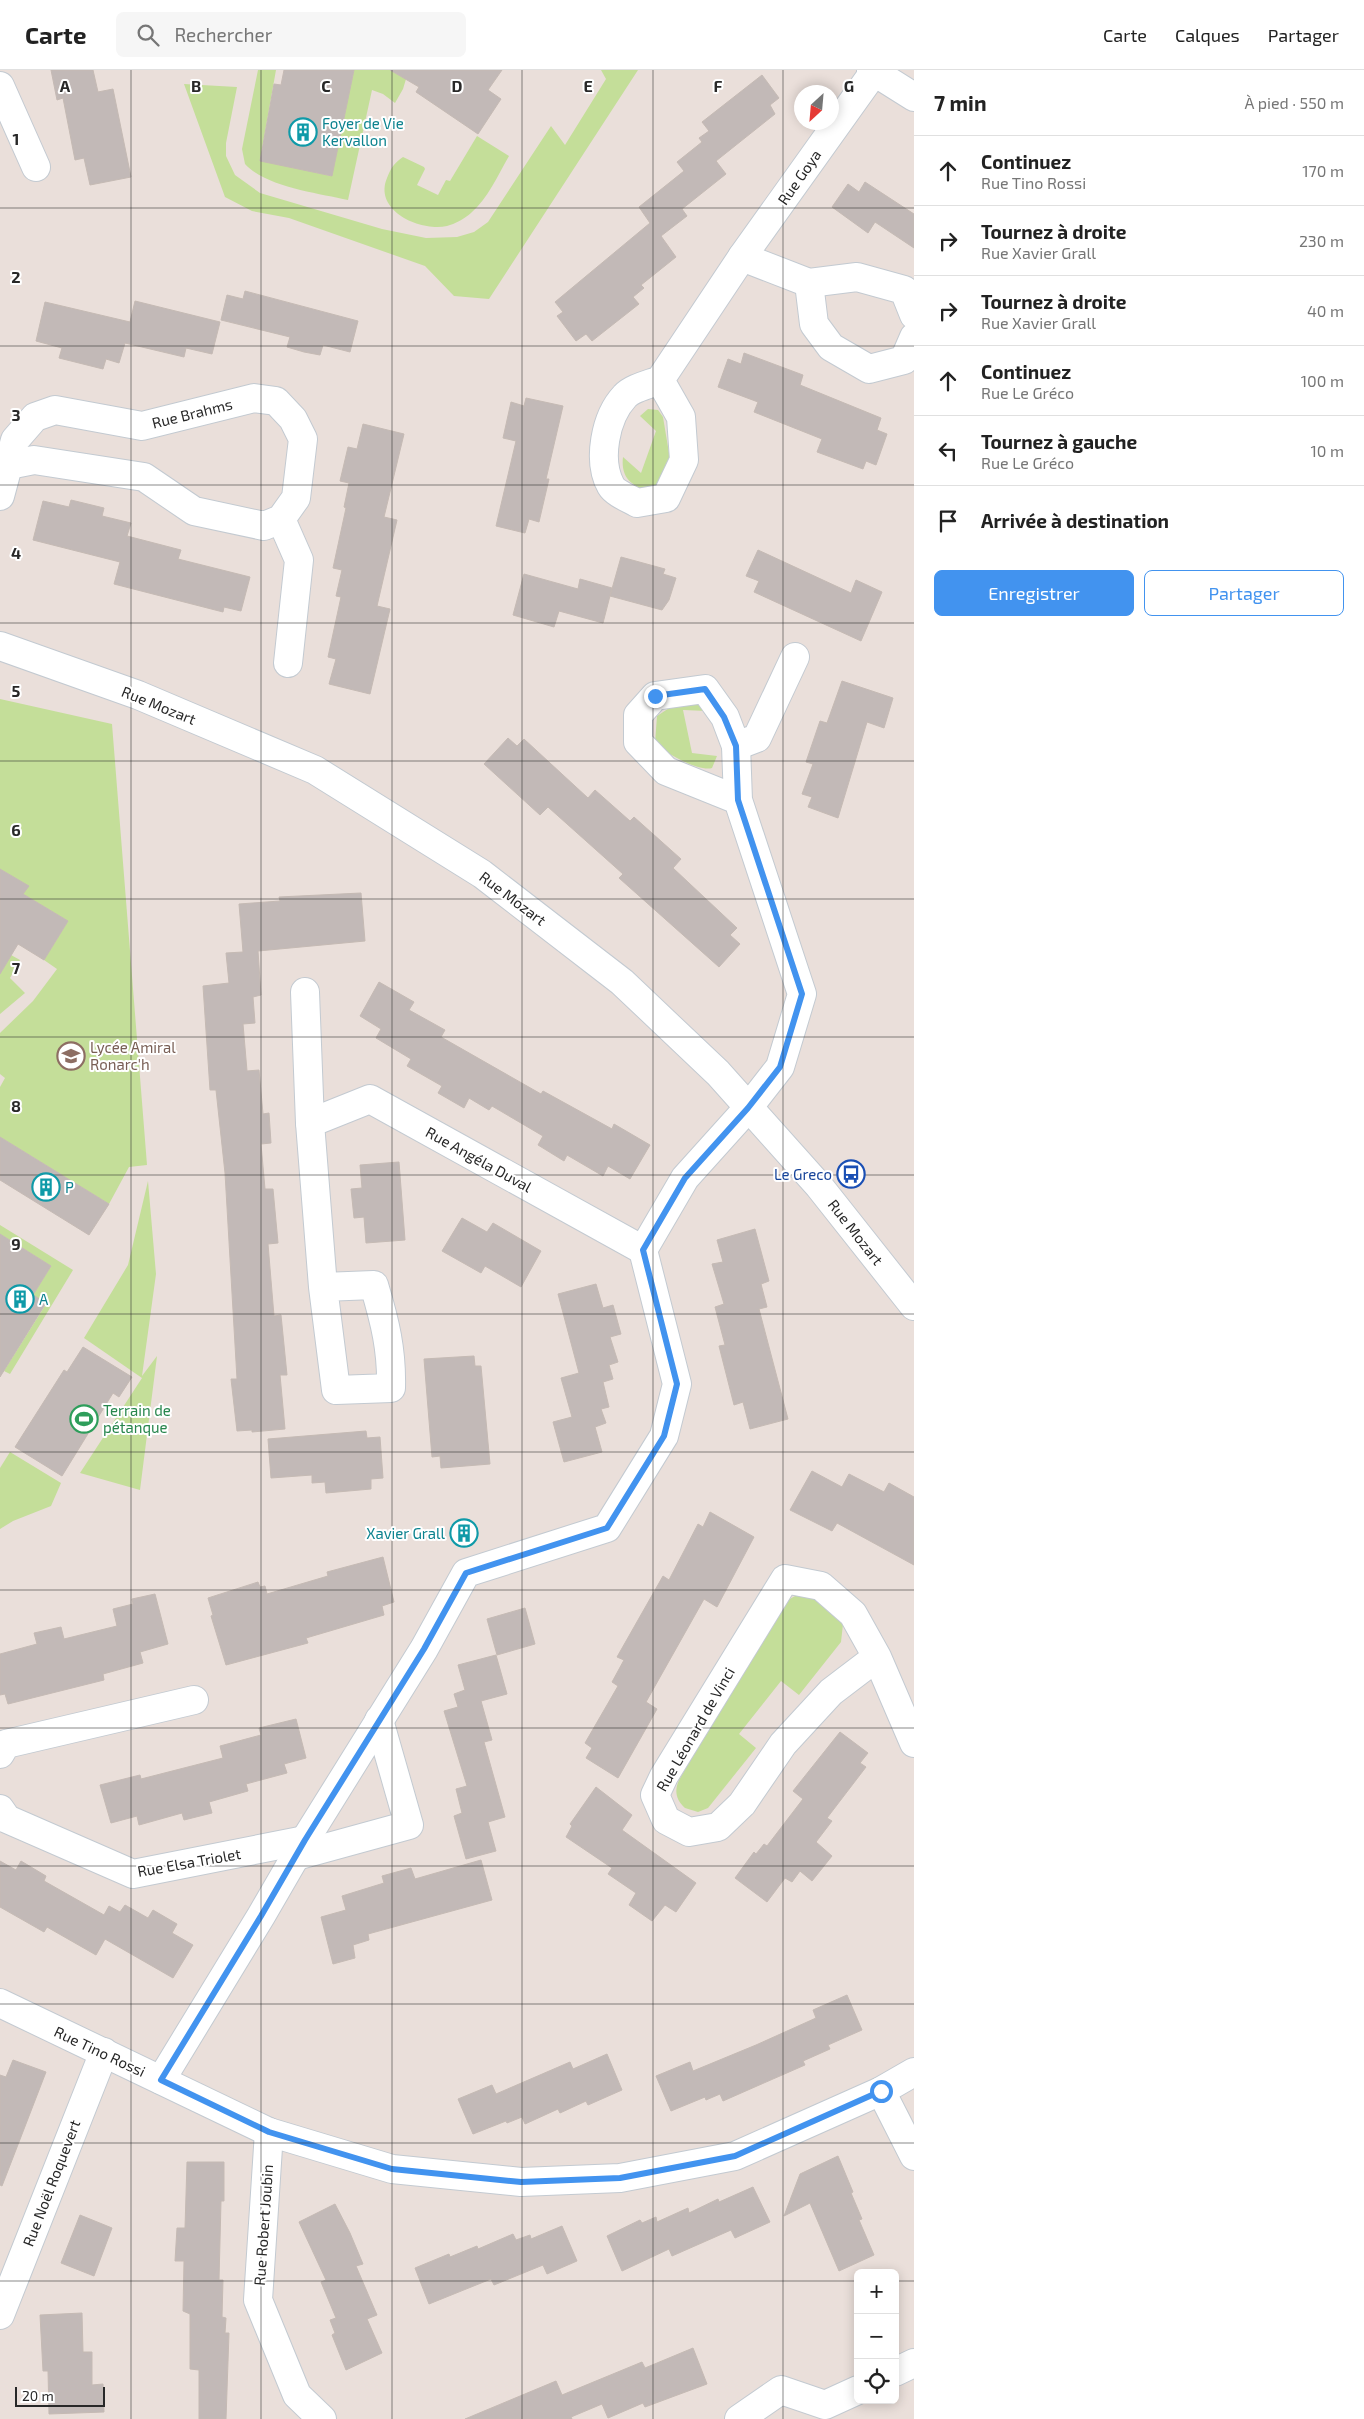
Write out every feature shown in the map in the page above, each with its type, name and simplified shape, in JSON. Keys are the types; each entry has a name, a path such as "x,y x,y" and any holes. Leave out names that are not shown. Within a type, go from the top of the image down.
{"street":[{"path":"872,71 914,98"},
{"name":"Rue Goya","path":"660,380 742,257 872,71"},
{"path":"0,86 36,167"},
{"path":"742,257 809,283 857,277 904,290 914,315"},
{"path":"809,283 814,324 831,347 869,369 904,360 914,337"},
{"name":"Rue Brahms","path":"0,496 15,440 34,417 55,410 142,426 254,398 276,401 293,419 303,440 296,498 282,519"},
{"path":"9,465 34,460 144,476 194,511 264,526 282,519 299,560 288,663"},
{"name":"Rue Mozart","path":"0,646 138,695 315,770 482,874 622,982 718,1073 820,1186 914,1306"},
{"path":"736,746 757,738 795,657"},
{"path":"161,2080 300,1848 424,1649 466,1573 607,1528 664,1436 677,1384 643,1250 685,1178 748,1108 780,1067 802,994 738,800 736,746 724,717 705,689 655,696 638,715 638,742 666,771 738,800"},
{"path":"305,992 310,1123 324,1287"},
{"name":"Rue Angéla Duval","path":"310,1123 370,1099 643,1250"},
{"name":"Rue Léonard de Vinci","path":"877,1656 831,1692 783,1744 742,1804 718,1827 689,1832 666,1820 655,1795 664,1776 785,1579 821,1586 853,1614 877,1656 914,1743"},
{"path":"0,1754 6,1744 194,1700"},
{"name":"Rue Elsa Triolet","path":"0,1809 7,1819 133,1874 300,1848 409,1825 379,1720"},
{"name":"Rue Tino Rossi","path":"0,2003 269,2132 392,2169 521,2182 620,2178 735,2156 881,2091 914,2072"},
{"name":"Rue Noël Roquevert","path":"0,2315 104,2052"},
{"path":"881,2091 914,2156"},
{"name":"Rue Robert Joubin","path":"269,2132 258,2300 297,2395 322,2419"},
{"path":"899,2370 914,2363"},
{"path":"739,2419 780,2390 825,2405 854,2392"}],"green space":[{"path":"258,70 276,70 260,160 331,176 354,70 390,70 406,79 395,103 383,94 372,90 348,200 279,184 254,172 245,164 242,149"},
{"path":"601,70 638,70 489,299 454,296 425,266 289,218 252,211 225,197 184,84 237,87 226,143 226,156 235,175 260,193 382,229 426,238 457,237 474,232 488,222 551,126 565,145 606,79"},
{"path":"477,136 509,156 488,193 471,213 453,224 436,227 413,222 402,217 393,209 387,200 384,190 388,174 397,161 403,157 424,167 425,169 417,185 438,195 446,180 450,181"},
{"path":"648,409 658,410 663,417 671,465 659,486 642,489 626,477 623,468 623,457 641,473 656,431 640,416"},
{"path":"0,699 112,724 147,1165 129,1167 109,1204 0,1137 0,1087 5,1078 0,1074 0,1033 33,1001 57,969 44,960 68,921 23,894 28,886 0,869"},
{"path":"677,703 698,703 707,711 683,710 692,753 717,756 712,768 691,764 666,752 655,743 657,716"},
{"path":"11,955 20,960 10,978 25,993 0,1014 0,974"},
{"path":"148,1181 156,1274 142,1376 157,1356 140,1490 80,1473 142,1378 84,1338 128,1265"},
{"path":"0,1225 73,1270 10,1374 4,1371 46,1304 33,1295 51,1266 0,1234"},
{"path":"10,1452 61,1483 51,1506 13,1521 0,1529 0,1468"},
{"path":"797,1595 816,1595 843,1624 841,1642 799,1695 781,1681 739,1734 756,1748 708,1808 698,1812 685,1808 677,1795 679,1780 777,1610 786,1601"}],"building":[{"path":"51,70 93,70 98,92 113,89 131,177 90,185 84,158 75,160 63,98 57,100"},
{"name":"Foyer de Vie Kervallon","path":"284,70 354,70 332,176 260,161 274,84 281,85"},
{"name":"Foyer de Vie Kervallon","path":"390,70 502,70 488,90 501,99 478,134 416,92 419,87"},
{"path":"762,75 779,98 770,105 775,114 716,161 726,174 682,209 687,216 661,236 676,257 641,285 644,288 633,297 639,304 592,341 586,334 576,341 557,316 563,312 555,302 650,223 639,207 684,171 677,162 702,142 699,138 709,131 702,122"},
{"path":"865,182 914,214 914,248 875,222 868,233 832,207 848,184 859,192"},
{"path":"245,291 358,321 350,352 323,345 320,355 304,352 287,347 290,337 221,320 227,295 243,299"},
{"path":"135,301 220,322 212,354 186,348 184,357 125,343 119,363 106,359 103,369 59,358 62,348 36,341 45,302 130,322"},
{"path":"744,353 803,375 800,385 881,418 877,430 887,434 876,465 866,461 863,469 817,452 822,439 754,412 758,402 718,387 728,359 741,364"},
{"path":"526,398 563,406 546,479 549,479 539,522 529,519 525,533 496,526 516,441 503,438 511,402 524,406"},
{"path":"363,424 404,434 384,517 397,520 377,606 390,609 370,694 329,684 336,659 328,657 341,597 336,596 342,570 333,568 346,508 344,507 349,483 340,481 348,447 357,449"},
{"path":"71,500 104,508 102,516 131,523 127,536 181,550 178,559 250,577 241,611 224,607 223,612 114,584 120,562 33,540 43,501 69,507"},
{"path":"758,550 851,593 856,580 882,592 861,641 754,592 759,581 746,576"},
{"path":"621,557 665,569 663,574 676,578 669,600 662,610 610,596"},
{"path":"524,574 578,589 580,579 612,588 603,623 559,611 554,627 513,615"},
{"path":"842,681 893,698 884,728 867,722 838,818 808,807 812,797 802,794 813,764 806,762 820,721 827,723"},
{"path":"508,738 517,746 524,739 588,798 595,790 630,821 634,817 681,859 673,868 737,928 730,935 740,944 719,967 619,878 623,874 548,807 540,815 484,764"},
{"path":"0,869 29,886 23,894 68,921 44,960 18,944 0,974"},
{"path":"361,893 365,941 258,951 261,995 253,997 255,1023 243,1024 247,1071 259,1070 263,1114 269,1113 271,1143 261,1144 265,1189 273,1189 278,1243 268,1244 274,1316 281,1315 287,1375 280,1375 285,1429 252,1432 252,1430 237,1431 231,1379 237,1379 225,1173 216,1090 210,1090 203,986 229,983 226,953 243,952 239,904 280,901 279,897"},
{"path":"379,982 414,1002 409,1010 445,1030 441,1037 541,1094 543,1091 612,1129 614,1124 650,1145 630,1179 608,1166 603,1176 567,1155 564,1161 538,1145 543,1136 492,1106 489,1110 469,1098 464,1108 438,1093 442,1086 407,1066 411,1059 376,1038 381,1029 360,1016"},
{"name":"P","path":"0,1137 109,1204 89,1235 0,1180"},
{"path":"399,1162 405,1240 366,1243 364,1217 354,1218 351,1189 362,1188 360,1165"},
{"path":"462,1218 487,1232 493,1223 541,1251 521,1287 485,1266 481,1273 442,1251"},
{"path":"755,1229 769,1281 761,1284 767,1307 759,1309 788,1419 750,1429 743,1402 734,1405 719,1346 725,1345 715,1307 724,1304 712,1264 723,1262 717,1240"},
{"name":"A","path":"0,1234 51,1266 33,1295 46,1303 0,1377"},
{"path":"596,1284 603,1308 613,1305 621,1334 610,1337 618,1362 609,1365 613,1379 603,1382 609,1407 601,1409 606,1423 595,1427 602,1452 564,1462 553,1422 572,1417 561,1378 579,1373 558,1294"},
{"path":"83,1347 132,1377 119,1397 113,1393 62,1476 15,1447 64,1370 67,1372"},
{"path":"474,1356 475,1366 481,1366 490,1464 441,1468 440,1456 432,1457 424,1359"},
{"path":"366,1431 367,1438 380,1437 383,1478 371,1479 371,1489 326,1493 325,1482 312,1483 312,1475 271,1478 268,1439"},
{"path":"812,1471 842,1487 849,1474 884,1492 889,1483 914,1497 914,1565 837,1523 832,1531 790,1510"},
{"path":"710,1512 754,1537 717,1607 704,1599 646,1702 657,1709 618,1778 586,1758 592,1748 585,1743 618,1686 612,1682 624,1660 617,1657 663,1576 669,1580 698,1524 703,1527"},
{"path":"383,1557 394,1602 382,1606 384,1615 306,1638 308,1643 226,1665 211,1616 213,1615 208,1598 258,1582 260,1587 265,1586 267,1594 328,1576 327,1572"},
{"path":"155,1594 168,1644 140,1652 143,1663 103,1674 104,1680 8,1704 5,1694 0,1695 0,1654 37,1644 34,1633 61,1627 64,1639 117,1626 113,1609 133,1604 132,1599"},
{"path":"525,1608 535,1644 497,1655 487,1619"},
{"path":"496,1655 507,1694 481,1701 492,1740 484,1742 505,1817 488,1822 496,1851 466,1859 454,1816 462,1813 456,1789 467,1786 444,1711 458,1707 454,1694 465,1690 458,1665"},
{"path":"296,1719 306,1758 284,1764 287,1773 246,1784 248,1791 209,1802 212,1813 184,1820 182,1813 139,1825 137,1816 111,1823 100,1785 140,1775 141,1779 223,1758 220,1746 261,1735 259,1728"},
{"path":"840,1732 868,1753 860,1763 866,1767 827,1818 832,1821 816,1842 832,1856 812,1881 800,1871 792,1882 785,1878 767,1902 735,1878 754,1852 756,1854 764,1844 767,1846 803,1799 793,1791"},
{"path":"596,1787 632,1815 622,1830 696,1883 676,1912 665,1905 652,1921 629,1905 636,1893 608,1874 612,1868 566,1837 572,1826 570,1824"},
{"path":"481,1860 492,1900 368,1934 369,1940 353,1945 355,1958 333,1964 321,1917 346,1910 342,1896 384,1883 382,1876 411,1868 415,1879"},
{"path":"0,1861 16,1870 21,1861 46,1876 44,1881 104,1915 109,1906 120,1912 125,1905 148,1918 153,1910 177,1924 172,1933 193,1945 173,1978 105,1939 96,1955 47,1927 44,1932 0,1907"},
{"path":"847,1995 862,2030 828,2045 830,2049 803,2061 805,2065 723,2101 720,2094 706,2100 705,2097 671,2111 656,2076 690,2062 693,2071 756,2045 816,2018 813,2010"},
{"path":"607,2054 622,2090 588,2105 586,2101 560,2113 558,2109 525,2124 522,2117 473,2134 458,2099 492,2085 496,2094 570,2062 573,2069"},
{"path":"13,2060 46,2072 2,2186 0,2185 0,2075 6,2077"},
{"path":"838,2156 862,2219 859,2220 874,2255 839,2271 810,2203 784,2216 800,2174"},
{"path":"187,2162 224,2162 224,2201 221,2201 219,2280 223,2280 222,2317 226,2318 225,2333 229,2333 226,2419 199,2419 199,2370 190,2369 190,2314 183,2311 184,2261 175,2261 177,2228 185,2228"},
{"path":"753,2187 770,2222 735,2238 731,2230 672,2256 669,2249 622,2271 607,2236 640,2220 642,2223 656,2217 657,2222 688,2208 689,2213 718,2199 719,2202"},
{"path":"335,2204 363,2264 356,2266 377,2315 367,2319 382,2353 346,2370 332,2335 335,2333 330,2320 336,2318 321,2282 326,2280 299,2222"},
{"path":"80,2215 112,2228 94,2276 61,2263"},
{"path":"562,2226 577,2261 547,2274 543,2265 494,2285 491,2279 429,2304 415,2268 449,2254 450,2257 477,2246 478,2249 513,2234 516,2240 530,2235 531,2239"},
{"path":"82,2313 83,2352 92,2352 92,2385 103,2384 104,2412 49,2414 48,2371 43,2371 40,2315"},
{"path":"693,2348 707,2384 645,2407 643,2403 608,2418 602,2404 571,2417 572,2419 465,2419 556,2381 562,2395 642,2362 645,2368"}],"place":[{"name":"Foyer de Vie Kervallon","path":"303,132"},
{"name":"Lycée Amiral Ronarc'h","path":"71,1056"},
{"name":"Le Greco","path":"851,1174"},
{"name":"P","path":"46,1187"},
{"name":"A","path":"20,1299"},
{"name":"Terrain de pétanque","path":"84,1419"},
{"name":"Xavier Grall","path":"464,1533"}],"route":[{"path":"655,696 705,689 724,717 736,746 738,800 802,994 780,1067 748,1108 685,1178 643,1250 677,1384 664,1436 607,1528 466,1573 424,1649 305,1840 161,2080 269,2132 392,2169 521,2182 620,2178 735,2156 881,2091"}]}
